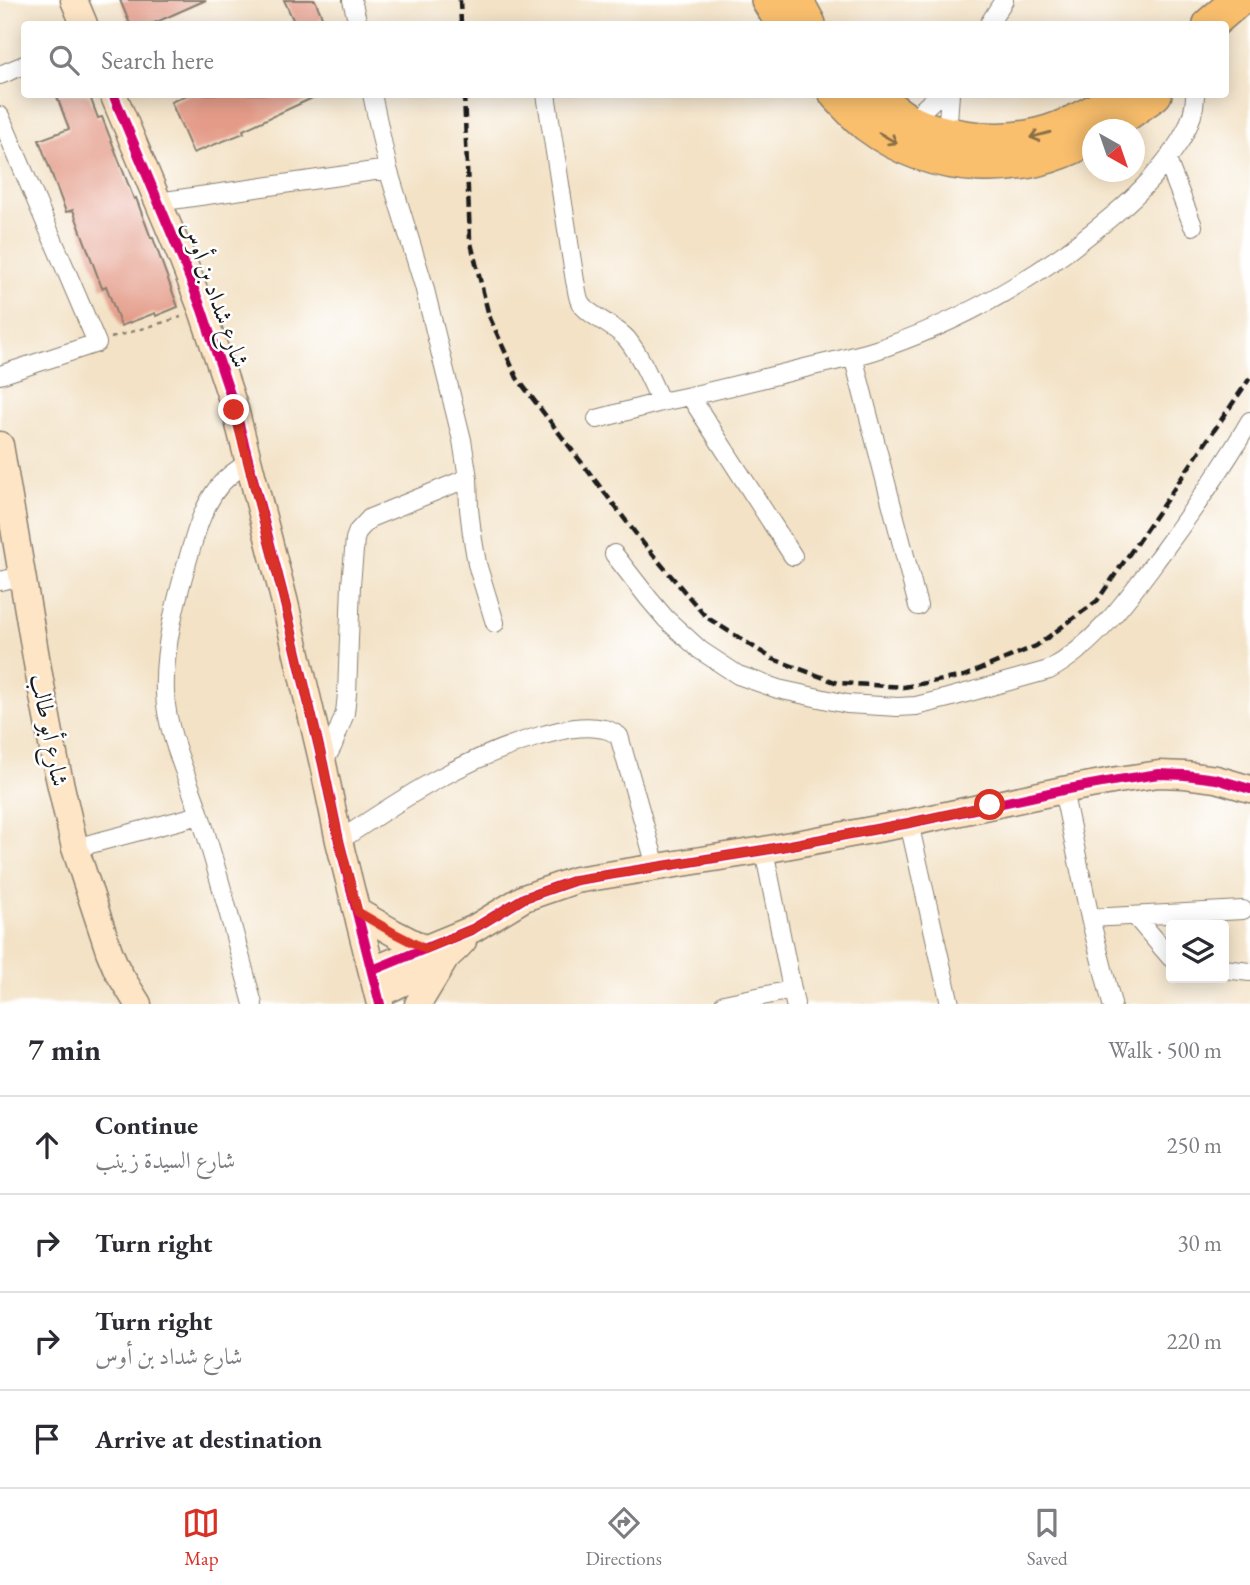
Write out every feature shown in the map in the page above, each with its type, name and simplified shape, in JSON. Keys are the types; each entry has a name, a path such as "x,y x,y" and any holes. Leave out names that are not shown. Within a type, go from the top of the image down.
{"highway":[{"path":"768,0 781,21"},
{"path":"796,0 807,21"},
{"path":"1214,21 1238,0"},
{"path":"1229,38 1250,20"},
{"path":"840,98 867,124 887,138 947,162 1013,164 1060,153 1082,142"},
{"path":"878,98 921,127 986,140 1030,138 1048,133 1089,116 1117,98"},
{"path":"1122,119 1150,98"}],"street":[{"path":"74,0 83,21"},
{"path":"352,0 357,21"},
{"path":"991,21 1004,0"},
{"path":"0,75 21,66"},
{"name":"شارع شداد بن أوس","path":"115,98 202,310 222,368 284,599 339,841 377,990"},
{"path":"373,98 388,169 424,286 462,440 475,554 495,623"},
{"path":"547,98 580,302 585,309 626,338 638,354 661,402"},
{"path":"909,121 935,98"},
{"path":"947,134 950,98"},
{"path":"597,419 884,347 940,326 1019,285 1119,211 1167,160 1186,130 1194,98"},
{"path":"0,116 97,342 0,375"},
{"path":"1167,160 1194,226"},
{"path":"159,202 388,169"},
{"path":"853,356 918,606"},
{"path":"690,397 793,556"},
{"path":"614,554 649,600 682,635 738,675 778,689 847,704 876,707 916,706 1049,670 1063,663 1087,644 1141,581 1184,523 1250,421"},
{"name":"شارع أبو طالب","path":"0,446 11,578 75,848 109,951 117,970 138,1004"},
{"path":"249,462 222,482 202,514 174,610 164,692 177,748 221,885 253,1004"},
{"path":"323,764 345,713 351,585 358,531 370,518 468,478"},
{"path":"339,841 394,804 481,757 568,728 595,727 607,729 619,736 656,866"},
{"path":"377,990 429,969 435,954 513,903 545,889 576,880 764,850 1063,790 1159,774 1216,779 1248,786"},
{"path":"1063,790 1090,918 1112,1004"},
{"path":"75,848 200,815"},
{"path":"909,823 950,1004"},
{"path":"724,1004 793,997 764,850"},
{"path":"1090,918 1243,910"},
{"path":"358,912 435,954"},
{"path":"1135,916 1166,952"},
{"path":"418,1004 435,954"},
{"path":"1229,970 1250,972"}],"path":[{"path":"97,342 202,310"}],"building":[{"path":"120,0 206,0 159,21 129,21"},
{"path":"284,0 315,0 323,19 294,21"},
{"path":"57,98 90,98 98,118 102,117 134,199 136,198 153,238 178,307 121,326 106,286 102,288 73,210 66,212 39,140 69,129"},
{"path":"180,98 312,98 243,130 244,133 193,153 171,102"}],"railway":[{"path":"460,0 461,21"},
{"path":"464,98 470,239 489,316 517,378 643,543 706,617 773,659 838,683 904,687 964,676 1036,646 1097,601 1250,378"}],"cycle path":[{"path":"115,98 202,310 235,409 284,599 339,841 380,1004"},
{"path":"373,970 473,929 524,898 576,880 764,850 1063,790 1159,774 1216,779 1250,789"}],"route":[{"path":"234,410 284,599 339,841 358,912 394,933 425,949 473,929 513,903 553,886 576,880 764,850 990,805"}]}
